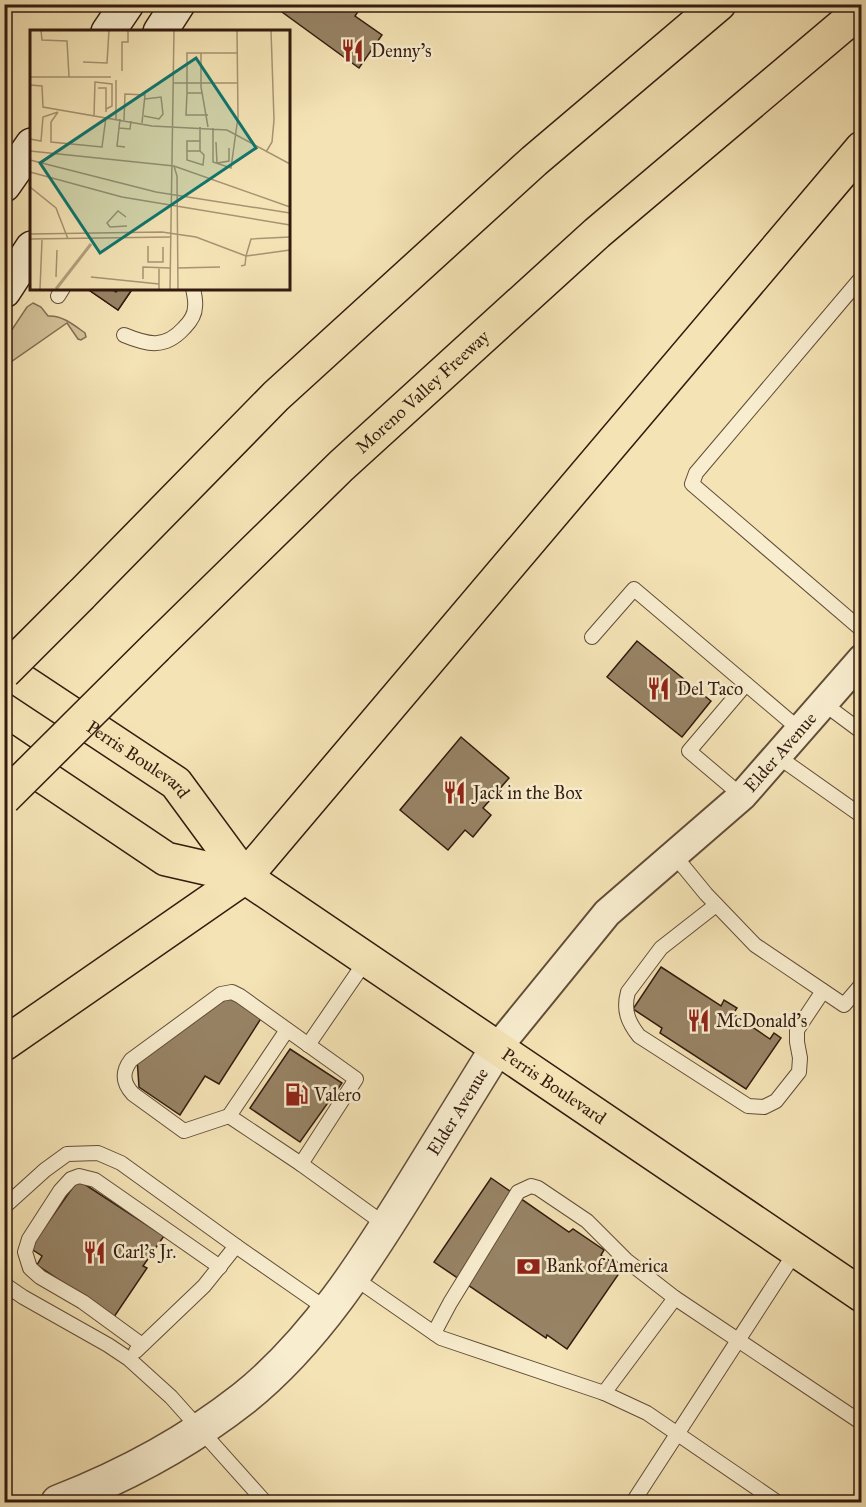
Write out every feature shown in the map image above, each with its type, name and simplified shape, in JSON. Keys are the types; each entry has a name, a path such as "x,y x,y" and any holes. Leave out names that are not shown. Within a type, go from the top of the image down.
{"main road":[{"path":"4,670 81,596 276,396 534,161 719,4"},
{"name":"Moreno Valley Freeway","path":"4,798 341,465 597,233 861,9"},
{"path":"4,1044 245,877 861,148"},
{"name":"Perris Boulevard","path":"4,670 176,783 245,877 796,1251 859,1289"},
{"name":"Perris Boulevard","path":"4,750 166,859 245,877"}],"street":[{"path":"109,30 127,4"},
{"path":"161,30 178,4"},
{"path":"4,291 30,251"},
{"name":"Elder Avenue","path":"58,1503 159,1456 200,1430 246,1396 290,1354 353,1277 497,1048 607,913 742,796 861,659"}],"lane":[{"path":"861,277 696,473 692,484 861,630"},
{"path":"124,335 141,342 159,344 173,338 192,320 195,307 193,290"},
{"path":"592,637 634,589 800,729"},
{"path":"742,796 689,752 746,684"},
{"path":"823,703 861,732"},
{"path":"777,756 861,816"},
{"path":"674,855 716,905 755,945 844,1005 861,984"},
{"path":"716,905 661,948 628,992 626,1014 639,1036 748,1106 764,1107 776,1101 798,1072 800,1058 797,1030 823,991"},
{"path":"308,1045 367,959"},
{"path":"287,1030 229,1116 184,1131 133,1094 126,1086 123,1076 131,1060 221,994 227,992 240,996 356,1079 301,1164"},
{"path":"229,1116 387,1226"},
{"path":"4,1207 45,1170 67,1155 98,1153 121,1163 328,1310"},
{"path":"142,1345 83,1302 40,1277 30,1268 25,1252 29,1239 60,1191 71,1179 79,1176 95,1180 220,1267"},
{"path":"434,1333 518,1192 531,1186 538,1188 587,1221 626,1260 675,1298 861,1423"},
{"path":"129,1359 204,1287 236,1246"},
{"path":"633,1503 796,1251"},
{"path":"353,1277 441,1338 604,1393 647,1413 777,1503"},
{"path":"4,1284 22,1297 129,1359 171,1396 265,1503"},
{"path":"604,1393 675,1298"}],"shaded area":[{"path":"33,303 41,307 48,316 58,317 72,324 85,333 86,337 78,339 67,323 5,366 5,340 27,307"}],"building":[{"name":"Denny's","path":"271,4 363,4 355,16 382,35 359,68"},
{"path":"89,290 132,290 118,310"},
{"path":"89,290 116,292 132,290 118,310"},
{"name":"Del Taco","path":"637,641 711,701 682,737 607,677"},
{"name":"Jack in the Box","path":"461,737 509,778 483,808 491,815 473,837 465,830 448,850 400,810"},
{"name":"McDonald's","path":"661,967 721,1006 724,1000 737,1008 733,1014 770,1039 774,1033 781,1038 746,1089 660,1033 662,1028 633,1009"},
{"path":"227,994 262,1017 219,1084 205,1076 180,1115 139,1087 137,1058"},
{"name":"Valero","path":"290,1049 342,1083 300,1142 250,1108"},
{"name":"Bank of America","path":"491,1178 569,1232 573,1229 604,1250 601,1255 622,1269 567,1349 547,1335 546,1338 434,1262"},
{"name":"Carl's Jr.","path":"78,1180 164,1236 143,1266 147,1268 114,1317 37,1265 42,1256 30,1248"}],"place":[{"name":"Denny's","path":"353,51"},
{"name":"Del Taco","path":"659,689"},
{"name":"Jack in the Box","path":"455,793"},
{"name":"McDonald's","path":"698,1021"},
{"name":"Valero","path":"296,1095"},
{"name":"Carl's Jr.","path":"95,1252"},
{"name":"Bank of America","path":"528,1266"}]}
